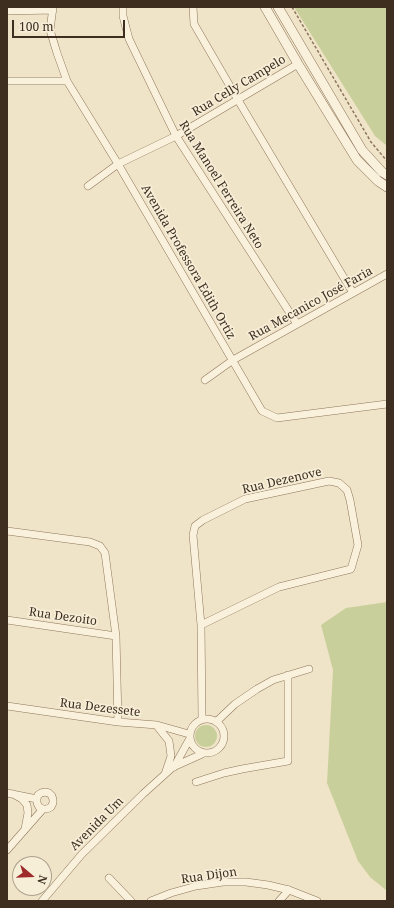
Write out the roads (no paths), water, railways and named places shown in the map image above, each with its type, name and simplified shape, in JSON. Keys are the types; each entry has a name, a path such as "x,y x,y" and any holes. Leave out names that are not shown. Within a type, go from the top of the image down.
{"street":[{"name":"Rua Manoel Ferreira Neto","path":"123,7 123,16 129,39 176,136 297,324"},
{"path":"193,7 194,24 353,293"},
{"path":"265,7 357,160 378,181 387,187"},
{"path":"278,7 362,150 382,172 387,175"},
{"path":"7,11 53,8"},
{"name":"Avenida Professora Edith Ortiz","path":"53,8 50,30 67,81 118,164 262,411 277,418 387,404"},
{"name":"Rua Celly Campelo","path":"88,186 118,164 176,136 298,64"},
{"path":"7,82 67,81"},
{"name":"Rua Mecanico José Faria","path":"205,380 233,360 387,274"},
{"name":"Rua Dezenove","path":"201,625 279,587 351,569 358,545 347,490 339,483 329,481 246,499 203,520 195,526 192,535 201,625 202,719"},
{"path":"7,531 90,542 100,546 105,553 116,636 118,722"},
{"name":"Rua Dezoito","path":"7,620 116,636"},
{"path":"216,722 235,704 257,689 273,680 309,669"},
{"path":"196,782 230,772 288,761 288,675"},
{"name":"Rua Dezessete","path":"7,706 157,726 189,737"},
{"path":"202,719 216,722 224,733 224,740 221,747 216,752 202,754 192,746 189,737 191,727 202,719"},
{"path":"157,726 169,741 171,756 165,774"},
{"name":"Avenida Um","path":"174,767 189,737"},
{"name":"Avenida Um","path":"42,901 82,854 165,774 174,767 202,754"},
{"path":"7,850 43,809 50,807 53,803 52,796 45,792 38,795 37,799 39,807 43,809"},
{"path":"10,793 37,799"},
{"path":"10,793 22,798 26,805 28,813 24,830"},
{"path":"109,878 131,901"},
{"name":"Rua Dijon","path":"151,901 171,893 196,886 223,882 246,882 268,885 289,890 317,901"},
{"path":"279,901 289,890"}]}
